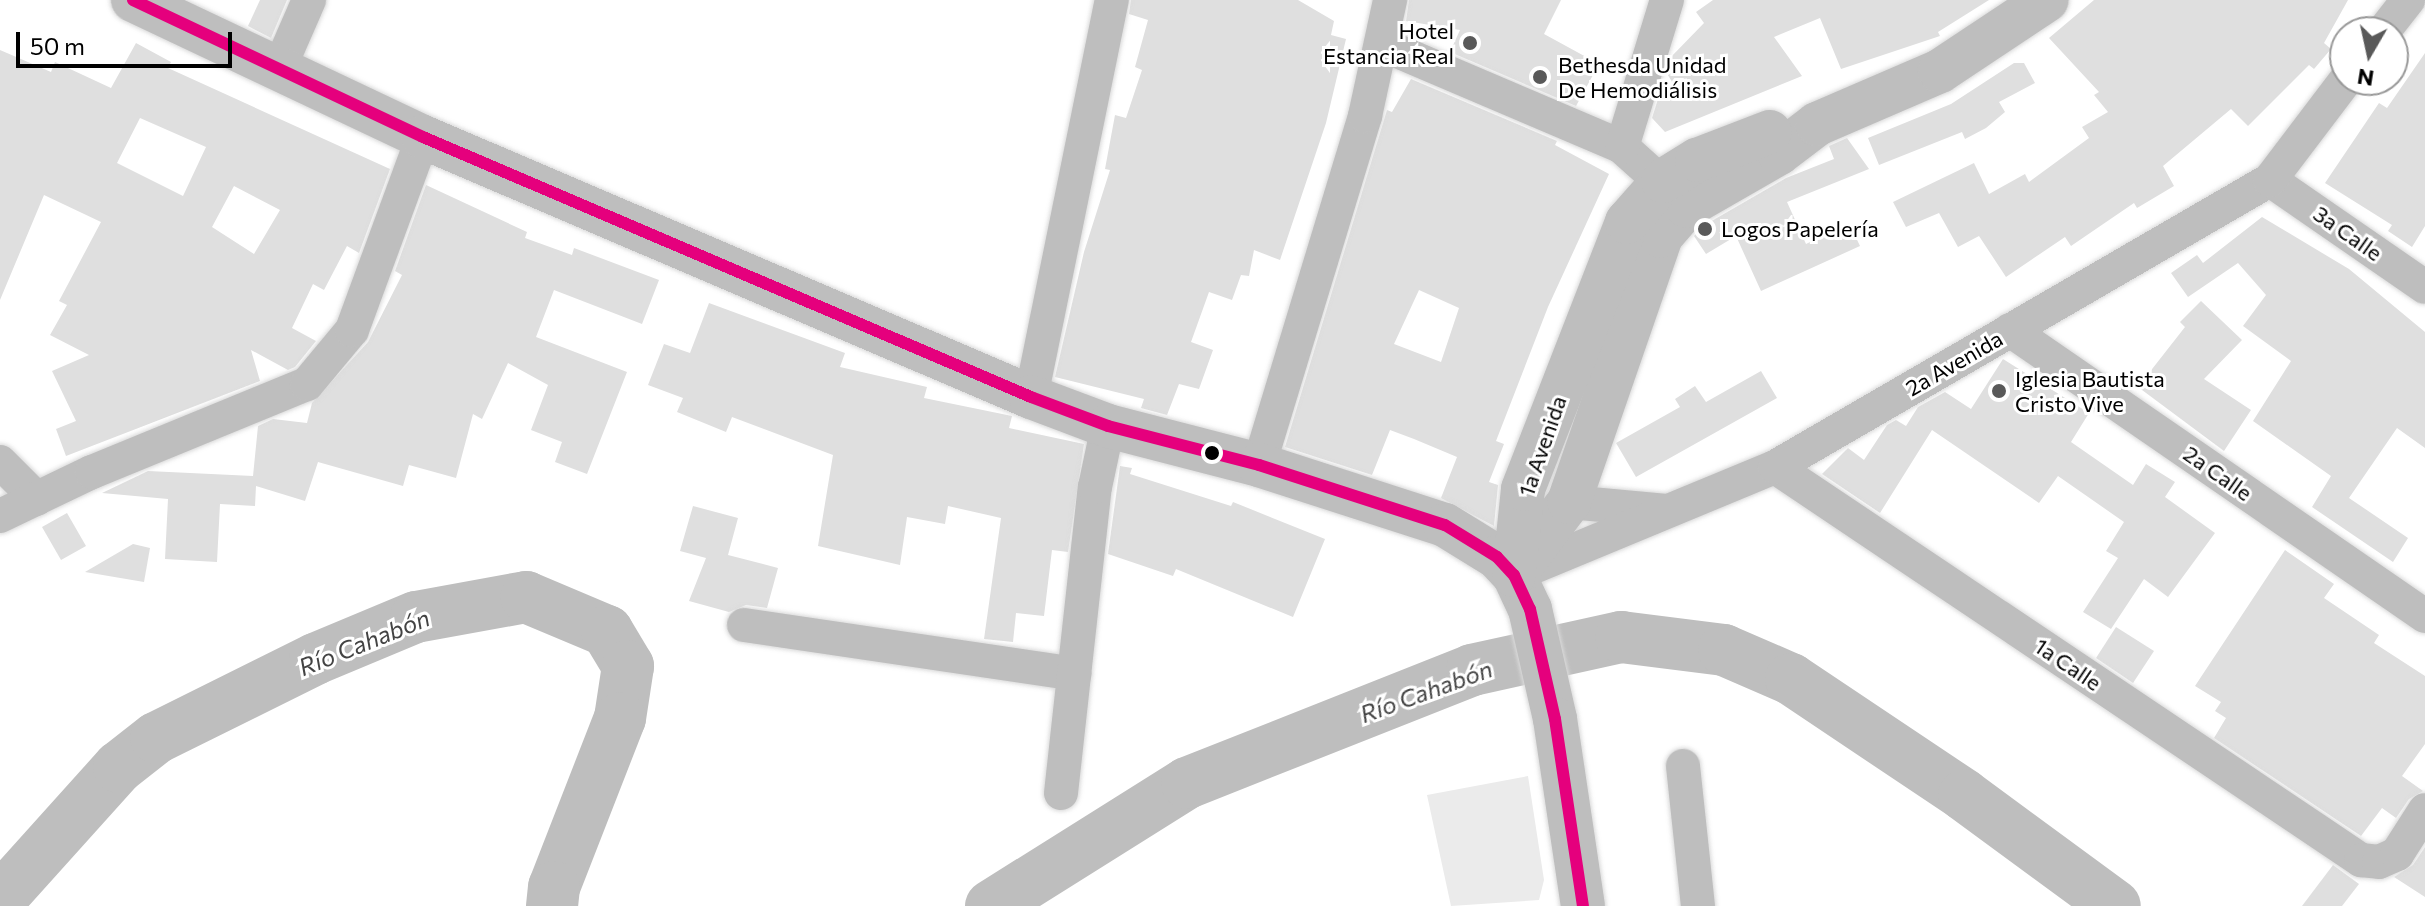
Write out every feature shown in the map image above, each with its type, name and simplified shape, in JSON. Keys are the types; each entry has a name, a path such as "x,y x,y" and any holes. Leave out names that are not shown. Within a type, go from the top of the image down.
{"main road":[{"path":"133,0 423,137 1031,397 1108,426 1259,465 1445,525 1497,557 1522,592 1555,719 1583,906"},
{"name":"1a Avenida","path":"1522,592 1569,502 1675,194 1697,160 1771,132 1817,124 1940,71 2047,0"},
{"name":"1a Avenida","path":"1522,592 1523,489 1627,222 1675,194"}],"street":[{"path":"279,69 309,0"},
{"path":"1031,397 1112,0"},
{"path":"1259,465 1301,317 1334,225 1390,0"},
{"path":"1622,147 1667,0"},
{"path":"2396,16 2408,0"},
{"path":"1381,44 1622,147 1675,194"},
{"name":"2a Avenida","path":"1522,592 1676,512 1775,467 2270,180 2334,96"},
{"path":"0,516 307,384 352,330 423,137"},
{"name":"3a Calle","path":"2270,180 2425,287"},
{"name":"2a Calle","path":"2010,330 2425,616"},
{"path":"1061,793 1095,487 1108,426"},
{"path":"0,462 37,499"},
{"name":"1a Calle","path":"1775,467 2361,860 2379,862 2397,854 2425,810"},
{"path":"1569,502 1676,512"},
{"path":"744,625 1074,674"},
{"path":"1683,766 1698,906"}],"shaded area":[{"path":"1528,776 1544,880 1539,900 1451,906 1427,795"}],"building":[{"path":"260,0 287,0 271,38 248,26"},
{"path":"1131,0 1298,0 1334,21 1331,35 1346,39 1326,123 1280,260 1254,250 1249,276 1241,275 1232,300 1209,292 1191,342 1213,350 1199,389 1179,384 1167,415 1141,408 1144,399 1055,377 1084,252 1110,170 1105,169 1115,115 1126,118 1142,70 1135,67 1148,20 1129,14"},
{"path":"1409,0 1561,0 1544,34 1599,64 1576,106 1450,52 1460,30 1406,21"},
{"path":"1713,0 1989,0 1938,32 1940,36 1841,69 1820,18 1774,37 1802,76 1665,132 1652,118 1658,99 1674,85 1666,72 1670,58 1704,23 1696,12"},
{"path":"2094,0 2348,0 2339,16 2329,16 2329,34 2324,43 2329,51 2314,69 2309,65 2248,126 2231,109 2163,166 2174,186 2137,208 2134,203 2071,246 2065,237 2006,277 1979,236 1958,247 1939,213 1906,227 1893,202 1974,163 1989,194 2025,174 2029,182 2089,138 2082,127 2108,112 2094,95 2099,92 2049,38"},
{"path":"136,43 171,62 168,68 390,169 359,253 347,246 324,290 313,284 292,328 316,341 295,367 288,370 251,350 260,381 66,456 56,429 76,421 52,371 89,355 50,335 67,305 59,301 101,222 44,195 0,300 0,50 51,72 55,62 111,88","holes":["140,118 206,147 183,196 117,163","234,186 280,210 254,254 212,227"]},
{"path":"2425,53 2425,226 2412,247 2388,231 2392,225 2325,183 2379,103 2387,108 2395,96 2409,96 2409,76"},
{"path":"2014,63 2024,63 2035,83 1999,102 2005,112 1986,128 1965,139 1962,132 1879,165 1868,138 1951,104"},
{"path":"1411,79 1557,141 1555,145 1609,174 1548,307 1496,441 1504,444 1489,482 1498,485 1494,526 1441,498 1457,457 1414,439 1390,430 1372,475 1285,447 1387,110 1392,112","holes":["1419,290 1459,308 1441,362 1394,344"]},
{"path":"1847,138 1869,169 1787,202 1806,244 1849,223 1860,246 1761,291 1736,236 1706,254 1694,236 1703,226 1786,178 1834,159 1829,146"},
{"path":"426,185 527,232 525,238 572,255 574,248 659,280 642,324 554,290 536,337 627,372 587,474 555,462 562,442 531,430 548,385 508,363 482,419 473,414 456,478 409,465 403,486 318,462 305,501 256,486 255,506 220,504 217,562 165,559 168,499 102,493 148,471 253,476 258,426 273,419 307,423 312,403 368,342 402,275 395,271"},
{"path":"2262,217 2349,269 2425,332 2425,448 2397,428 2349,498 2408,538 2393,562 2312,507 2331,476 2253,421 2291,361 2243,326 2266,295 2238,263 2188,297 2171,273 2197,255 2203,263"},
{"path":"2201,301 2242,340 2204,379 2251,410 2224,451 2138,387 2185,327 2180,322"},
{"path":"709,303 845,353 840,367 927,387 924,398 1012,416 1009,428 1084,444 1068,552 1052,550 1044,616 1016,613 1013,642 984,639 1001,518 948,506 945,524 907,517 900,565 818,546 833,455 732,417 726,432 677,412 683,398 648,385 664,344 690,353"},
{"path":"2003,359 2089,413 2071,442 2133,485 2146,464 2175,482 2165,497 2215,533 2168,597 2144,579 2111,629 2083,612 2118,558 2106,551 2124,522 2058,476 2039,503 1932,430 1880,513 1822,474 1848,448 1864,460 1887,425 1896,420 1906,426 1918,407 1945,392 1971,409"},
{"path":"1761,371 1777,398 1636,477 1616,443 1680,407 1675,399 1695,386 1706,402"},
{"path":"1120,466 1132,468 1130,474 1231,506 1233,502 1325,539 1293,617 1176,569 1173,576 1108,554"},
{"path":"693,506 738,518 728,555 778,568 767,608 746,605 729,612 689,601 706,558 680,551"},
{"path":"67,513 86,546 61,560 42,527"},
{"path":"133,544 150,548 144,582 85,572"},
{"path":"2285,550 2334,584 2324,598 2379,635 2374,643 2425,676 2425,744 2402,776 2423,791 2409,799 2396,818 2382,808 2361,836 2214,738 2226,718 2215,711 2221,702 2195,686"},
{"path":"2116,627 2154,651 2133,683 2096,658"},
{"path":"2425,847 2425,897 2394,877 2413,865"},
{"path":"2333,865 2359,884 2342,906 2302,906"}],"waterway":[{"name":"Río Cahabón","path":"0,899 119,767 156,738 315,659 416,617 526,597 607,631 628,666 620,718 554,887 552,906"},
{"name":"Río Cahabón","path":"991,906 1187,783 1472,670 1621,637 1724,650 1791,679 1964,795 2115,906"}],"transit line":[{"path":"133,0 423,137 1031,397 1108,426 1259,465 1445,525 1497,557 1514,575 1530,609 1555,719 1583,906"}],"place":[{"name":"Hotel Estancia Real","path":"1470,43"},
{"name":"Bethesda Unidad De Hemodiálisis","path":"1540,77"},
{"name":"Logos Papelería","path":"1705,229"},
{"name":"Iglesia Bautista Cristo Vive","path":"1999,391"}]}
